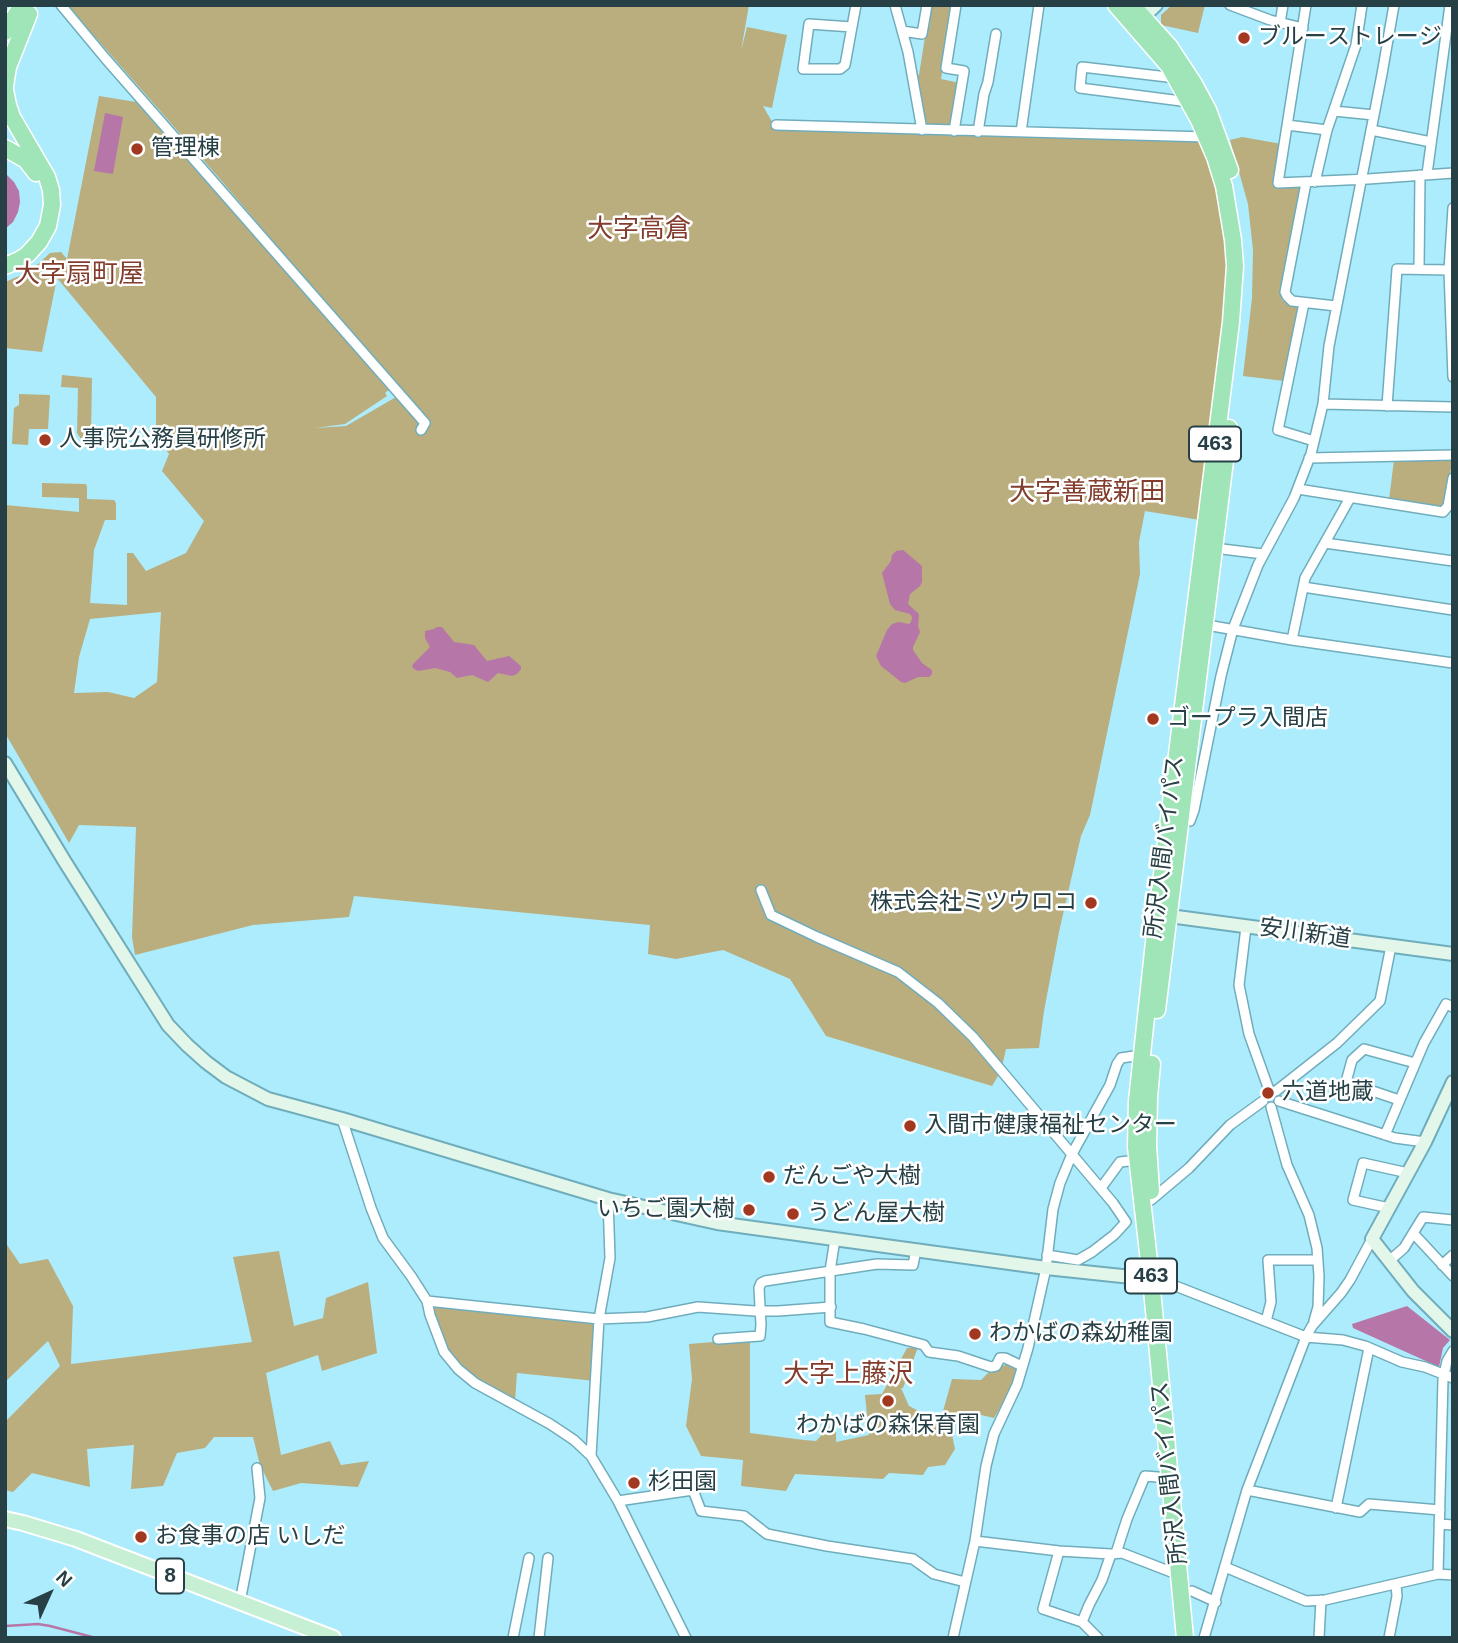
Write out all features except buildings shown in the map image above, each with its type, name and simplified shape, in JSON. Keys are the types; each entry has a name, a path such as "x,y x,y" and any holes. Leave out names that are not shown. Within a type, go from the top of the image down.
{"highway":[{"name":"所沢入間バイパス","path":"1116,5 1137,16 1169,46 1208,110 1234,183 1242,224 1245,264 1243,302 1214,548 1198,624 1181,822 1163,915 1141,1055 1137,1101 1136,1147 1156,1279 1195,1638"},
{"path":"5,32 28,8"},
{"path":"5,51 28,8"},
{"path":"5,266 34,249 50,220 52,196 44,170 12,117 5,88 8,67 28,8"},
{"name":"所沢入間バイパス","path":"1137,16 1191,102 1207,137 1224,186 1235,266 1198,624 1163,915 1149,1097 1148,1146 1156,1279 1185,1638"},
{"path":"5,148 20,155 34,170 43,188 45,201 42,221 35,236 22,249 5,258"}],"main road":[{"name":"8","path":"5,1519 76,1539 333,1638"}],"street":[{"path":"61,5 425,423 421,430"},
{"path":"852,27 809,24 803,69 840,69 845,65 852,27 856,5"},
{"path":"895,5 908,52 922,131"},
{"path":"902,31 922,34 927,5"},
{"path":"954,131 964,71 946,68 956,5"},
{"path":"1021,132 1040,5"},
{"path":"1137,16 1156,5"},
{"path":"1230,5 1280,23 1303,28"},
{"path":"1280,23 1283,5"},
{"path":"1306,5 1278,183 1453,173"},
{"path":"1336,306 1292,301 1285,292 1311,182 1356,46 1362,5"},
{"path":"1181,822 1190,821 1194,810 1233,629 1258,565 1298,489 1310,458 1323,404 1336,306 1394,5"},
{"path":"1419,269 1424,175 1450,5"},
{"path":"978,132 996,34"},
{"path":"1176,78 1082,67 1080,88 1191,102"},
{"path":"1334,111 1374,115"},
{"path":"776,125 1207,137"},
{"path":"1287,125 1327,130"},
{"path":"1371,130 1431,142"},
{"path":"1453,208 1449,270 1453,377"},
{"path":"1387,406 1397,269 1449,270"},
{"path":"1304,303 1278,430 1314,441"},
{"path":"1323,404 1453,407"},
{"path":"1310,458 1453,455"},
{"path":"1298,489 1443,512 1450,506 1453,478"},
{"path":"1292,639 1303,586 1310,567 1349,498"},
{"path":"1325,542 1453,561"},
{"path":"1214,548 1264,554"},
{"path":"1303,586 1453,610"},
{"path":"1198,624 1453,663"},
{"path":"5,763 168,1025 206,1062 268,1099 608,1199 717,1223 916,1250 1046,1261 1156,1279 1306,1337 1343,1340 1448,1376"},
{"path":"761,890 771,915 898,972 938,1003 973,1037 1101,1188 1126,1222 1092,1252 1078,1259 1046,1261"},
{"name":"安川新道","path":"1163,915 1453,954"},
{"path":"1204,1638 1247,1490 1318,1307 1317,1248 1309,1214 1287,1165 1272,1098 1249,1034 1238,985 1246,927"},
{"path":"1151,1200 1189,1168 1230,1125 1272,1098 1337,1043 1380,1001 1391,946"},
{"path":"1385,1135 1415,1063 1446,1004 1453,1007"},
{"path":"1399,1100 1346,1082 1352,1060 1364,1049 1415,1063"},
{"path":"953,1638 975,1541 985,1466 994,1434 1017,1385 1028,1348 1060,1183 1072,1154 1110,1085 1116,1064 1121,1058 1141,1055"},
{"path":"1312,1326 1350,1280 1425,1142 1453,1082"},
{"path":"1272,1098 1385,1135 1425,1142"},
{"path":"342,1119 383,1238 427,1301 444,1352 458,1369 475,1383 550,1424 574,1440 591,1457 618,1501 686,1638"},
{"path":"1101,1188 1119,1162 1138,1160"},
{"path":"1389,1208 1353,1200 1363,1163 1408,1173"},
{"path":"591,1457 599,1319 610,1258 608,1199"},
{"path":"1389,1261 1404,1248 1423,1217 1453,1220"},
{"path":"1413,1233 1453,1276"},
{"path":"835,1239 830,1271 830,1322 924,1345 929,1352 958,1356 991,1367 996,1366 1000,1358 1023,1366"},
{"path":"1372,1239 1413,1291 1453,1331"},
{"path":"718,1339 760,1336 759,1288 765,1281 877,1264 913,1265 916,1250"},
{"path":"1442,1265 1453,1255"},
{"path":"1266,1321 1272,1302 1268,1260 1318,1260"},
{"path":"427,1301 599,1319 647,1317 698,1307 760,1311 831,1307"},
{"path":"1336,1508 1369,1348"},
{"path":"1438,1574 1447,1361 1453,1351"},
{"path":"240,1602 260,1498 257,1468"},
{"path":"1082,1622 1145,1476 1170,1478"},
{"path":"618,1501 693,1490 701,1511 744,1516 767,1534 913,1559 934,1574 965,1582"},
{"path":"1247,1490 1360,1513 1369,1504 1440,1510"},
{"path":"1439,1524 1453,1525"},
{"path":"975,1541 1059,1551 1122,1553 1180,1575"},
{"path":"1059,1551 1043,1609 1082,1622 1098,1638"},
{"path":"513,1638 529,1558"},
{"path":"539,1638 548,1558"},
{"path":"1225,1567 1306,1601 1438,1574 1453,1575"},
{"path":"1389,1638 1397,1596 1396,1584"},
{"path":"1192,1591 1216,1602"},
{"path":"1319,1638 1321,1600"}],"shaded area":[{"path":"67,5 749,5 741,51 747,27 787,35 772,108 763,106 775,127 1201,140 1215,177 1228,246 1227,295 1200,520 1145,511 1139,542 1140,574 1090,815 1081,836 1059,932 1039,1048 1006,1049 1001,1071 992,1086 826,1036 790,979 723,950 676,959 648,954 650,925 354,896 349,917 253,925 135,955 132,937 136,827 79,825 69,843 5,733 5,505 79,512 79,498 42,497 42,483 86,484 87,499 114,500 116,520 105,520 94,550 90,603 127,605 127,553 133,553 146,571 186,553 204,521 162,471 169,454 156,437 156,397 57,278 42,352 5,348 5,282 29,272 50,253 61,252 67,259 99,96 136,102 274,259 275,255 312,302 390,389 385,393 387,396 345,424 315,428 346,426 403,393","holes":["161,612 157,682 134,698 108,692 74,693 79,657 90,619"]},
{"path":"930,5 953,5 941,79 960,83 953,125 949,129 924,125 914,74 919,75"},
{"path":"1172,5 1205,5 1198,33 1161,25 1161,15"},
{"path":"105,113 123,117 113,174 94,171"},
{"path":"1242,137 1282,144 1275,185 1299,185 1302,189 1281,293 1282,300 1289,305 1299,306 1284,381 1243,376 1252,298 1253,250 1248,204 1230,140"},
{"path":"5,173 19,191 20,202 13,222 5,229"},
{"path":"62,375 92,378 91,433 86,439 81,439 77,433 78,388 61,387"},
{"path":"19,394 50,395 48,429 29,429 28,445 12,444 14,408 19,405"},
{"path":"1448,459 1452,462 1442,508 1389,500 1394,460"},
{"path":"903,550 922,566 922,582 910,594 908,604 919,614 920,632 913,650 922,663 932,670 929,677 918,677 905,683 881,666 876,656 892,624 911,622 910,614 895,610 890,604 882,573 892,555"},
{"path":"442,627 454,642 474,645 487,661 509,656 521,669 512,676 498,673 488,682 472,675 457,678 450,672 435,668 418,671 414,669 413,664 430,647 425,631"},
{"path":"5,1242 20,1264 48,1259 73,1306 71,1364 252,1342 233,1257 279,1251 294,1326 323,1318 326,1298 368,1282 377,1353 322,1371 318,1355 266,1373 281,1455 330,1441 341,1465 369,1461 358,1487 301,1483 273,1491 260,1465 253,1437 214,1437 205,1448 177,1453 163,1486 131,1489 134,1445 87,1449 90,1487 32,1473 13,1492 5,1490 5,1422 60,1366 48,1341 5,1382"},
{"path":"430,1297 604,1314 595,1381 517,1373 515,1401 463,1367 448,1349 437,1326"},
{"path":"1407,1306 1450,1340 1443,1348 1439,1367 1353,1328 1352,1324"},
{"path":"750,1339 750,1433 816,1441 836,1420 836,1442 869,1435 865,1395 882,1394 907,1348 918,1347 901,1388 909,1406 940,1422 952,1379 981,1380 992,1369 1019,1361 1011,1389 994,1418 964,1411 951,1430 955,1449 945,1465 928,1467 923,1475 889,1473 883,1479 795,1474 786,1491 741,1486 743,1460 701,1456 686,1426 692,1379 689,1344"}],"waterway":[{"path":"5,1626 38,1624 96,1638"}],"place":[{"name":"ブルーストレージ","path":"1244,38"},
{"name":"管理棟","path":"137,149"},
{"name":"人事院公務員研修所","path":"45,440"},
{"name":"ゴープラ入間店","path":"1153,719"},
{"name":"株式会社ミツウロコ","path":"1091,903"},
{"name":"六道地蔵","path":"1268,1093"},
{"name":"入間市健康福祉センター","path":"910,1126"},
{"name":"だんごや大樹","path":"769,1177"},
{"name":"いちご園大樹","path":"749,1210"},
{"name":"うどん屋大樹","path":"793,1214"},
{"name":"わかばの森幼稚園","path":"975,1334"},
{"name":"わかばの森保育園","path":"888,1401"},
{"name":"杉田園","path":"634,1483"},
{"name":"お食事の店 いしだ","path":"141,1537"}],"district":[{"name":"大字高倉","path":"639,230"},
{"name":"大字扇町屋","path":"79,275"},
{"name":"大字善蔵新田","path":"1087,493"},
{"name":"大字上藤沢","path":"848,1375"}]}
